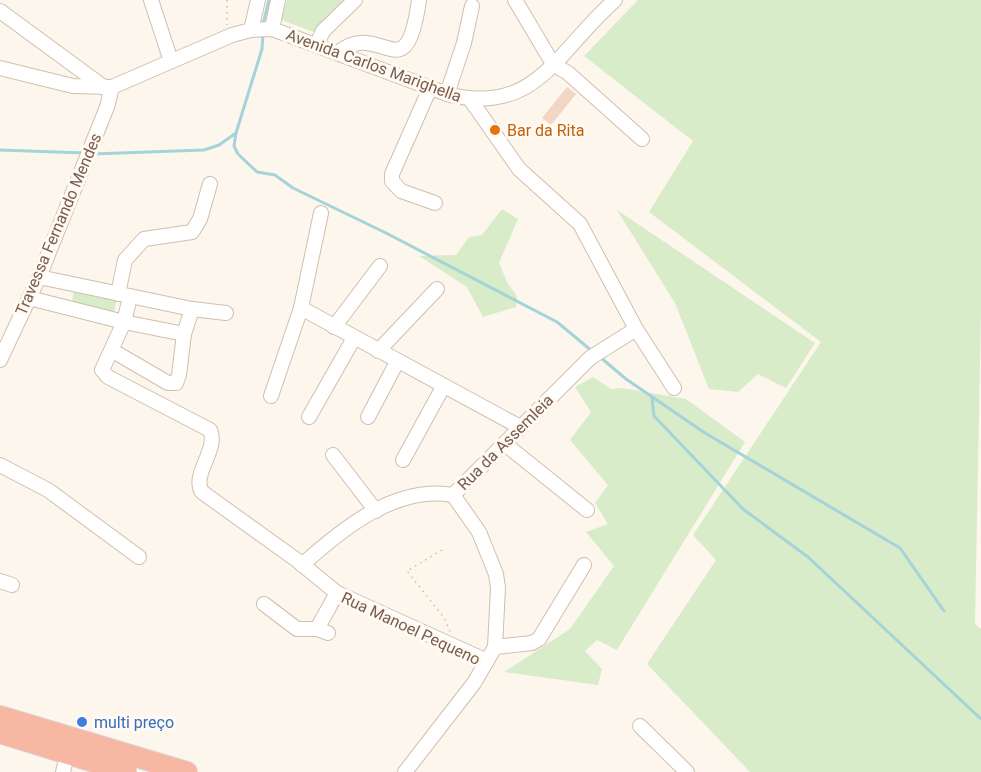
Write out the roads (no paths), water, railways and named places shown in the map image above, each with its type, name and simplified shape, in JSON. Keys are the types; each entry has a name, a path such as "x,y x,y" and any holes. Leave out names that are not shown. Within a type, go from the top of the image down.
{"highway":[{"path":"0,716 187,772"},
{"path":"0,733 65,764 126,772"}],"street":[{"path":"151,0 171,61"},
{"path":"258,0 262,30"},
{"path":"0,68 73,86 108,87 227,38 262,30 278,0"},
{"path":"317,44 323,31 355,0"},
{"path":"339,52 349,44 361,42 389,49 402,49 409,44 414,32 418,0"},
{"path":"515,0 553,63 568,73 642,140"},
{"path":"593,0 604,10"},
{"name":"Avenida Carlos Marighella","path":"262,30 317,44 447,94 470,99 493,99 512,95 531,84 615,0"},
{"path":"447,94 464,43 471,6"},
{"path":"0,11 108,87"},
{"name":"Travessa Fernando Mendes","path":"0,360 39,277 88,153 108,87"},
{"path":"430,88 392,174 392,181 401,191 435,203"},
{"path":"470,99 519,169 580,224 636,329 674,388"},
{"path":"192,309 184,334 176,383 168,383 112,351 124,322 125,260 144,239 192,232 200,219 210,184"},
{"path":"271,396 301,308 321,213"},
{"path":"334,327 380,266"},
{"path":"39,277 192,309 226,313"},
{"path":"378,351 437,289"},
{"path":"29,298 124,322 184,334"},
{"path":"301,308 520,427"},
{"name":"Rua da Assemleia","path":"302,565 323,546 376,511 408,495 426,493 453,495 590,358 636,329"},
{"path":"309,417 354,338"},
{"name":"Rua Manoel Pequeno","path":"112,351 102,366 108,377 210,430 213,438 199,482 200,489 337,594 487,661 474,683 405,772"},
{"path":"368,417 397,362"},
{"path":"403,460 443,387"},
{"path":"505,444 586,510"},
{"path":"333,455 376,511"},
{"path":"0,465 48,490 139,556"},
{"path":"453,495 479,532 496,574 498,588 495,647 487,661"},
{"path":"495,647 532,643 539,639 584,565"},
{"path":"264,604 297,630 322,631 337,594"},
{"path":"640,726 687,772"}],"waterway":[{"path":"263,24 269,0"},
{"path":"263,34 262,49 236,133 234,146 238,154 257,172 275,175 293,188 386,233 557,322 592,351"},
{"path":"92,154 204,150 219,145 236,133"},
{"path":"0,150 85,153"},
{"path":"600,357 626,379 705,433 900,548 944,611"},
{"path":"652,397 654,416 743,509 808,557 981,719"}],"place":[{"name":"Bar da Rita","path":"495,130"},
{"name":"multi preço","path":"82,722"}]}
